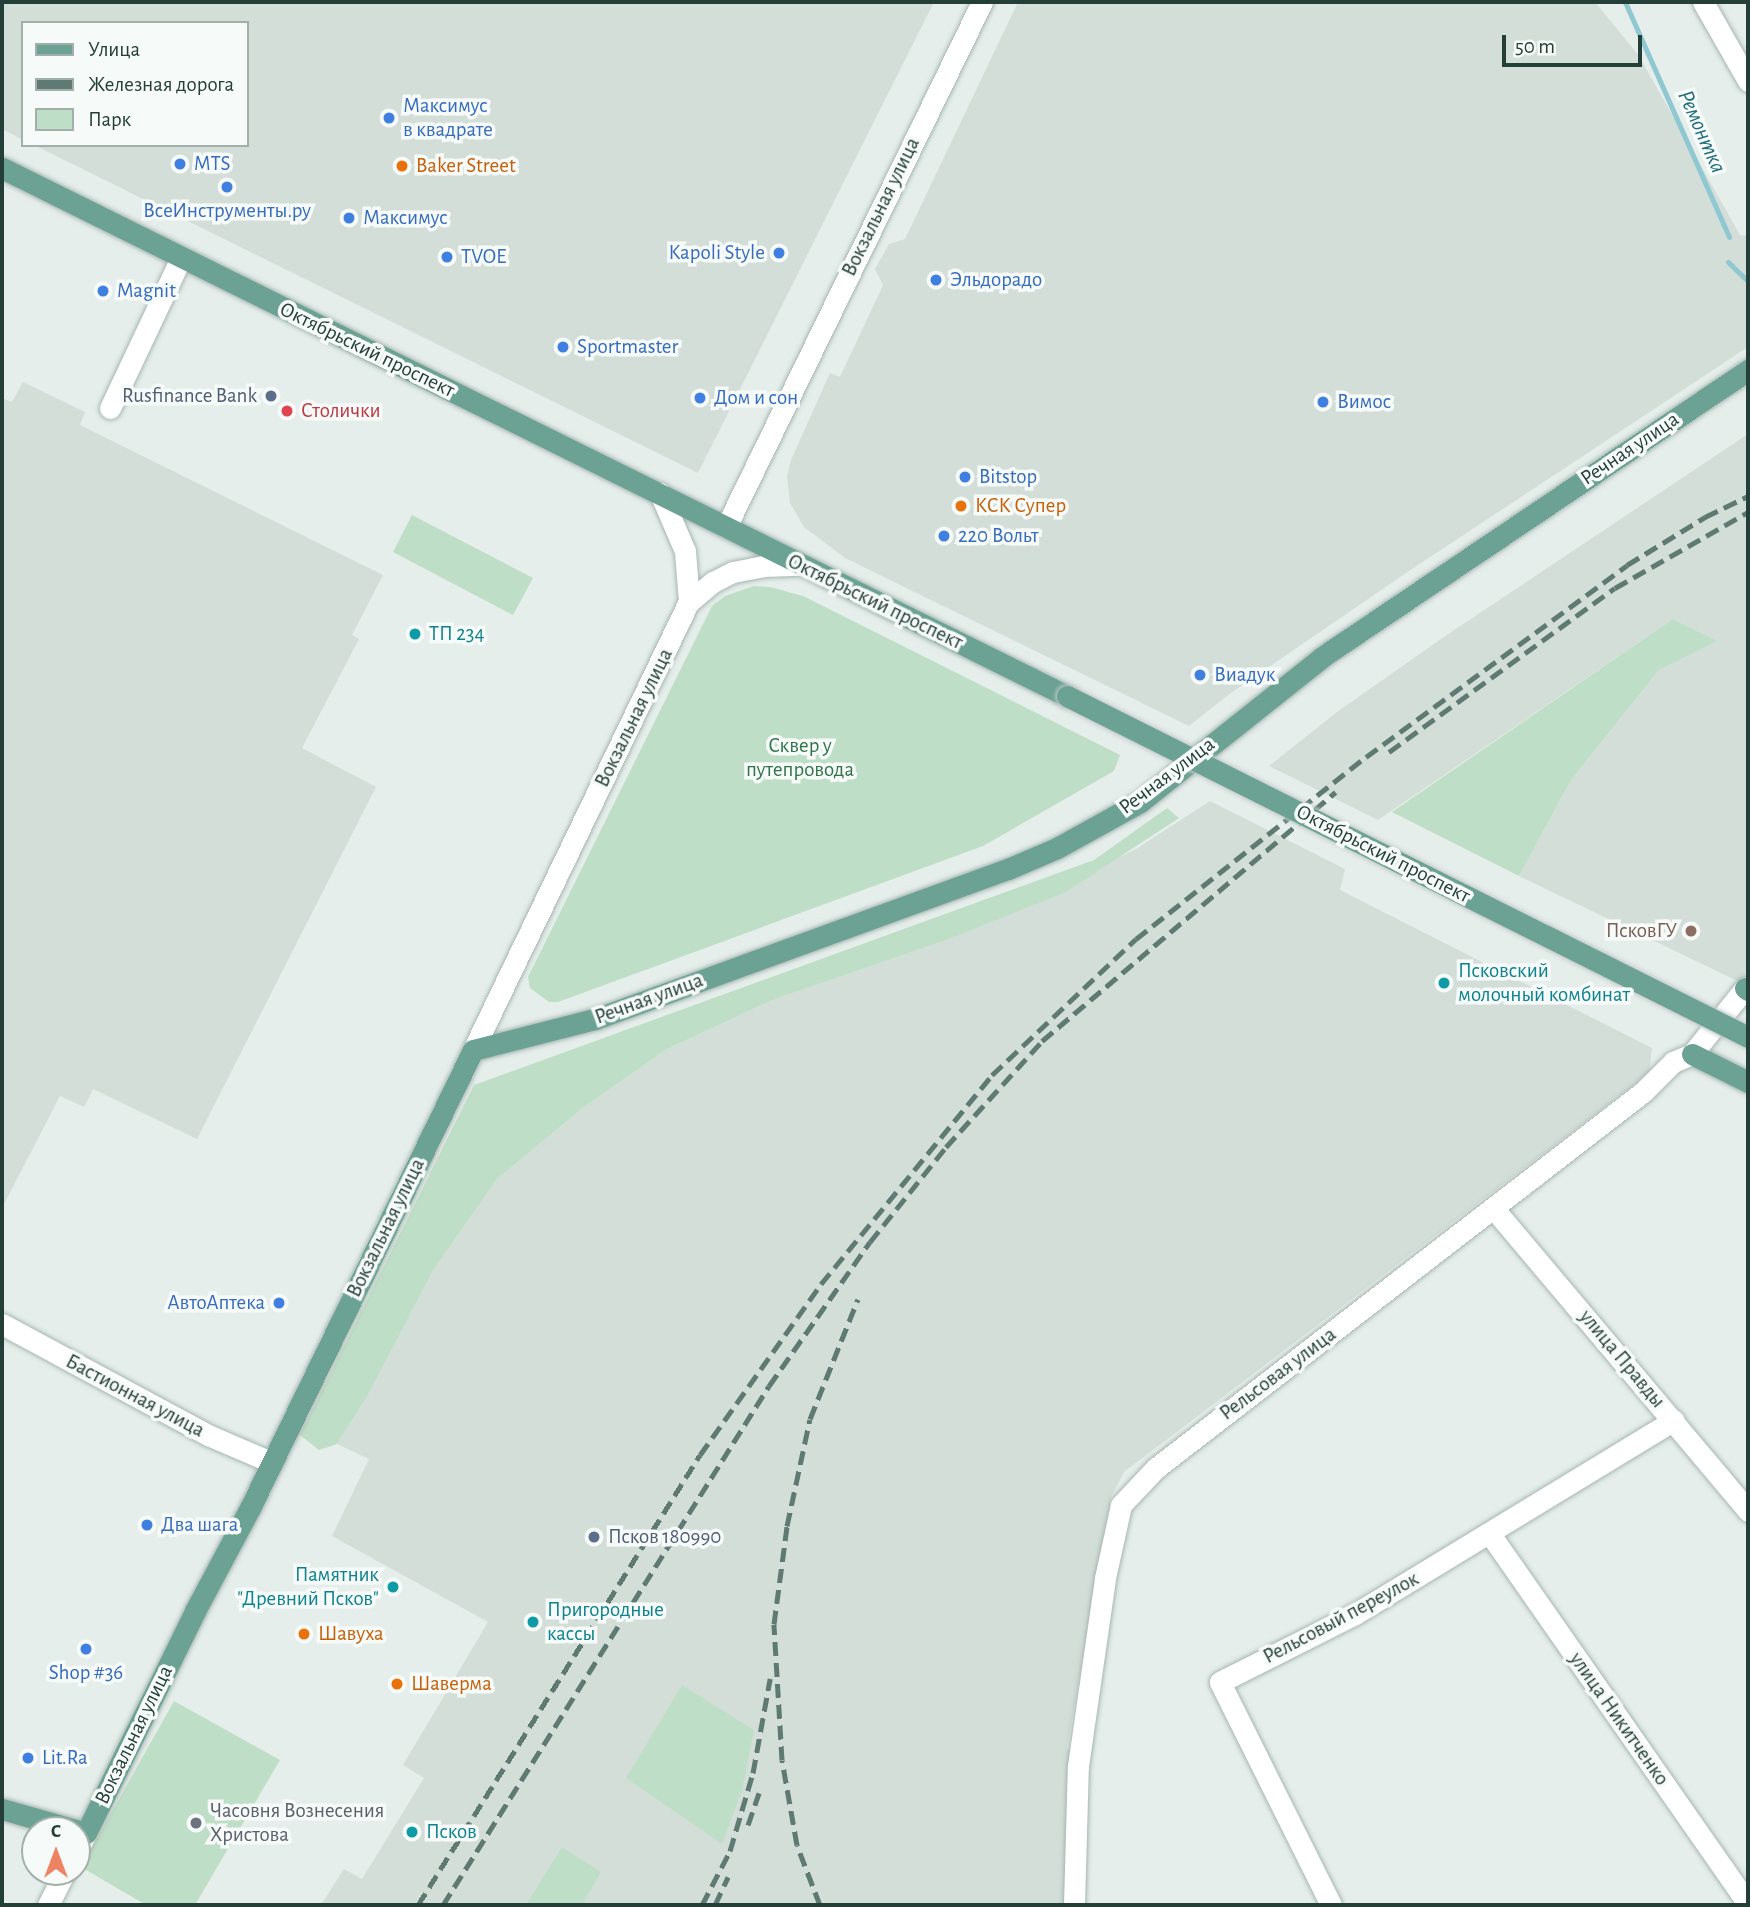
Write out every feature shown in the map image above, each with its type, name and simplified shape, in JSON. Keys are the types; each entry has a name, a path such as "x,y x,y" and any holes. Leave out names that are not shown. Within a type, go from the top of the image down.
{"main road":[{"name":"Октябрьский проспект","path":"2,168 660,493 799,565 1748,1037"},
{"name":"Речная улица","path":"472,1050 595,1019 1008,869 1057,848 1140,802 1322,657 1748,370"},
{"name":"Вокзальная улица","path":"89,1816 250,1508 472,1050"},
{"path":"1692,1054 1748,1082"},
{"path":"2,1809 22,1816"}],"street":[{"name":"Вокзальная улица","path":"726,527 982,2"},
{"path":"1703,2 1748,81"},
{"path":"110,408 181,258"},
{"path":"660,493 685,551 689,602"},
{"name":"Вокзальная улица","path":"472,1050 689,602 713,582 733,572 764,566 799,565"},
{"name":"Рельсовая улица","path":"1074,1905 1078,1766 1105,1578 1121,1504 1156,1468 1643,1092 1673,1062 1692,1054 1746,989"},
{"name":"улица Правды","path":"1494,1209 1748,1511"},
{"name":"Бастионная улица","path":"2,1324 208,1435 271,1462"},
{"name":"Рельсовый переулок","path":"1331,1905 1220,1682 1355,1614 1674,1420"},
{"name":"улица Никитченко","path":"1490,1534 1748,1904"},
{"path":"48,1905 58,1886"}],"shaded area":[{"path":"2,2 934,2 698,473 38,147 248,147 248,21 21,21 21,139 2,129"},
{"path":"1018,2 1595,2 1639,56 1740,235 1748,236 1748,347 1409,571 1228,695 1189,726 845,558 804,527 790,503 787,476 791,460 830,373 840,377 883,285 875,269 889,244 905,239"},
{"path":"23,382 85,412 80,425 383,575 352,635 359,639 302,748 376,787 197,1139 93,1089 84,1107 60,1096 2,1208 2,398 12,402"},
{"path":"1748,434 1748,986 1519,876 1571,780 1659,670 1716,641 1673,619 1378,820 1269,766 1337,712 1441,639"},
{"path":"1210,801 1345,869 1340,890 1652,1048 1649,1073 1124,1472 1111,1497 1067,1748 1086,1756 1083,1905 321,1905 344,1869 362,1879 424,1778 403,1765 488,1622 332,1536 369,1459 337,1444 368,1395 434,1269 497,1179 584,1107 667,1049 775,999 941,942 1136,849"}],"green space":[{"path":"412,515 533,578 513,615 393,552"},
{"name":"Сквер у путепровода","path":"754,586 770,587 803,596 1120,755 1114,771 983,846 558,1002 549,1002 530,988 528,977 712,606 725,596"},
{"path":"1673,619 1717,641 1659,670 1571,780 1519,876 1392,812"},
{"path":"1167,808 1179,818 1066,892 941,942 775,999 667,1049 584,1107 497,1179 434,1269 368,1395 337,1444 319,1450 300,1435 474,1085 1094,860"},
{"path":"682,1685 754,1730 742,1790 722,1844 626,1778"},
{"path":"174,1701 280,1760 195,1905 146,1905 91,1873 91,1849"},
{"path":"562,1847 601,1872 582,1905 526,1905"}],"waterway":[{"name":"Ремонтка","path":"1625,2 1729,237"},
{"name":"Ремонтка","path":"1728,262 1748,281"}],"railway":[{"path":"418,1905 700,1455 821,1284 992,1075 1136,939 1366,757 1627,565 1705,517 1748,496"},
{"path":"1389,752 1615,588 1748,512"},
{"path":"443,1905 769,1386 870,1242 946,1147 1042,1041 1336,792"},
{"path":"820,1905 797,1845 782,1760 774,1624 787,1526 810,1419 858,1299"},
{"path":"702,1905 730,1851 753,1773 770,1679"},
{"path":"748,1825 759,1793"},
{"path":"715,1905 728,1877"}],"place":[{"name":"Максимус в квадрате","path":"389,118"},
{"name":"MTS","path":"180,164"},
{"name":"Baker Street","path":"402,166"},
{"name":"ВсеИнструменты.ру","path":"227,187"},
{"name":"Максимус","path":"349,218"},
{"name":"Kapoli Style","path":"779,253"},
{"name":"TVOE","path":"447,257"},
{"name":"Эльдорадо","path":"936,280"},
{"name":"Magnit","path":"103,291"},
{"name":"Sportmaster","path":"563,347"},
{"name":"Rusfinance Bank","path":"271,396"},
{"name":"Дом и сон","path":"700,398"},
{"name":"Вимос","path":"1323,402"},
{"name":"Столички","path":"287,411"},
{"name":"Bitstop","path":"965,477"},
{"name":"КСК Супер","path":"961,506"},
{"name":"220 Вольт","path":"944,536"},
{"name":"ТП 234","path":"415,634"},
{"name":"Виадук","path":"1200,675"},
{"name":"ПсковГУ","path":"1691,931"},
{"name":"Псковский молочный комбинат","path":"1444,983"},
{"name":"АвтоАптека","path":"279,1303"},
{"name":"Два шага","path":"147,1525"},
{"name":"Псков 180990","path":"594,1537"},
{"name":"Памятник \"Древний Псков\"","path":"393,1587"},
{"name":"Пригородные кассы","path":"533,1622"},
{"name":"Шавуха","path":"304,1634"},
{"name":"Shop #36","path":"86,1649"},
{"name":"Шаверма","path":"397,1684"},
{"name":"Lit.Ra","path":"28,1758"},
{"name":"Часовня Вознесения Христова","path":"196,1823"},
{"name":"Псков","path":"412,1832"}]}
